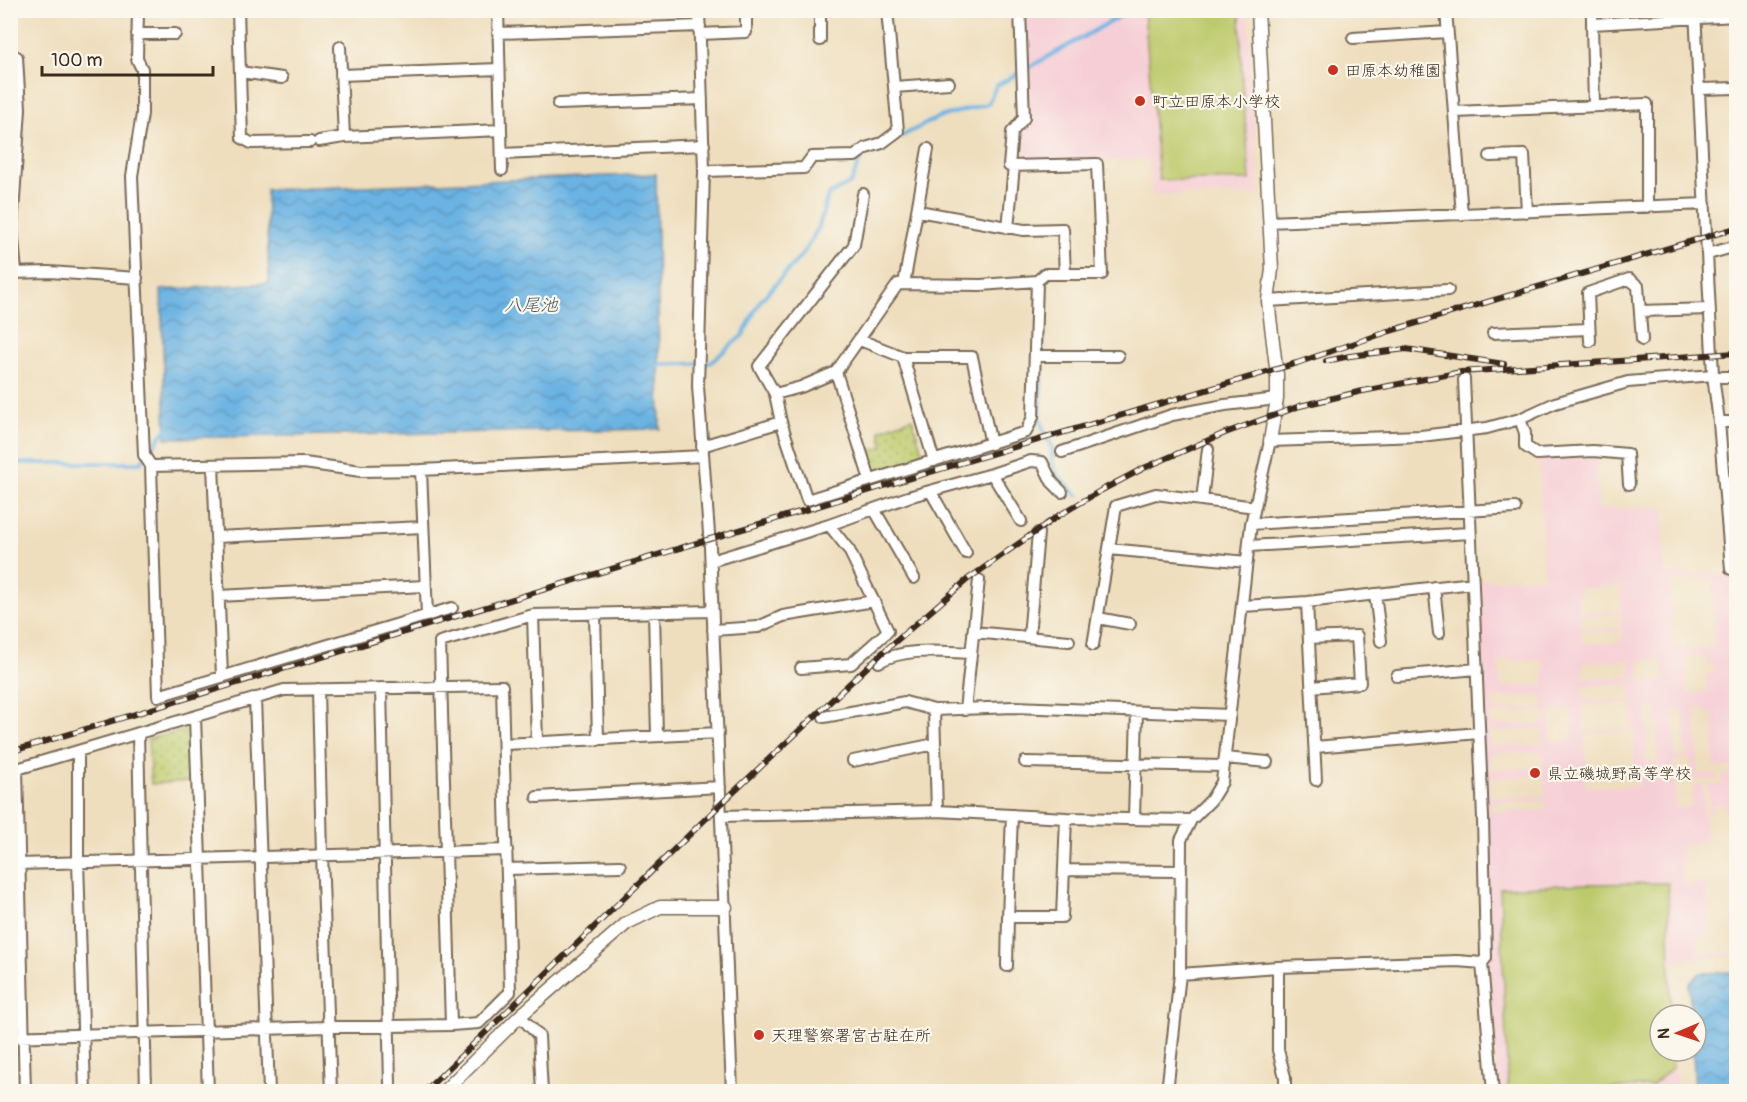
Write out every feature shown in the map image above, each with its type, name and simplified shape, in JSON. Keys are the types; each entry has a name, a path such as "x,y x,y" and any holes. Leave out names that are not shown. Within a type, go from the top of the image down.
{"street":[{"path":"138,10 137,59 142,69 142,114 132,176 144,455 151,466 158,696 452,608"},
{"path":"238,10 242,138 251,143 501,130"},
{"path":"498,10 502,170"},
{"path":"699,10 704,171 698,386 711,561 732,1092"},
{"path":"498,33 700,30 746,32 746,10"},
{"path":"820,10 820,40"},
{"path":"704,171 804,168 812,157 855,156 866,148 882,143 898,131 888,10"},
{"path":"775,394 801,387 837,372 898,284 981,285 1037,280 1045,274 1102,274 1097,164 1010,166 1012,132 1024,118 1020,10"},
{"path":"1167,1092 1180,974 1181,840 1191,820 1211,800 1222,782 1251,524 1277,399 1277,375 1268,301 1272,270 1258,10"},
{"path":"1446,10 1462,215"},
{"path":"1592,10 1594,105"},
{"path":"1592,24 1695,15 1737,16"},
{"path":"1695,15 1713,375 1731,569"},
{"path":"1353,38 1447,32"},
{"path":"137,34 175,34"},
{"path":"340,47 344,137"},
{"path":"10,57 17,57 20,109 12,228 13,272 137,278"},
{"path":"341,75 499,69"},
{"path":"240,72 282,78"},
{"path":"895,87 949,84"},
{"path":"1700,89 1737,88"},
{"path":"558,104 702,99"},
{"path":"1455,112 1647,104 1647,207"},
{"path":"502,154 704,145"},
{"path":"904,284 928,149"},
{"path":"1490,156 1524,154 1527,213"},
{"path":"1008,228 1014,166"},
{"path":"863,194 854,245 759,366 775,394 807,500 1026,432 1033,417 1040,356 1037,280"},
{"path":"1269,222 1705,204"},
{"path":"918,211 1023,230 1063,229 1065,274"},
{"path":"1708,254 1737,246"},
{"path":"1493,333 1590,335 1588,293 1629,279 1638,286 1642,340"},
{"path":"1268,301 1448,290"},
{"path":"1640,311 1710,309"},
{"path":"860,340 903,357 972,357 991,444"},
{"path":"1040,356 1118,356"},
{"path":"903,357 934,461"},
{"path":"837,372 870,480"},
{"path":"1270,441 1421,436 1466,431 1520,419 1555,403 1628,382 1713,375 1737,377"},
{"path":"1464,380 1486,958 1482,963 1493,1092"},
{"path":"1062,452 1172,415 1225,405 1277,399"},
{"path":"1520,419 1525,433 1525,446 1537,454 1593,451 1627,454 1629,484"},
{"path":"151,466 304,463 361,471 421,471 703,451 782,422"},
{"path":"1719,422 1737,422"},
{"path":"1202,500 1208,449"},
{"path":"711,561 829,525 908,497 1031,461 1042,462 1052,482 1062,492"},
{"path":"213,465 222,675"},
{"path":"421,471 427,615"},
{"path":"992,474 1021,521"},
{"path":"931,492 966,553"},
{"path":"1093,645 1116,506 1156,494 1255,507"},
{"path":"1251,524 1515,507"},
{"path":"874,509 914,578"},
{"path":"801,668 851,664 888,631 849,550 829,525"},
{"path":"216,537 423,527"},
{"path":"1029,637 1038,533"},
{"path":"1249,546 1470,533"},
{"path":"1109,549 1247,562"},
{"path":"965,710 979,580"},
{"path":"1242,606 1307,602 1473,583"},
{"path":"219,596 425,586"},
{"path":"1434,587 1439,633"},
{"path":"1375,594 1381,641"},
{"path":"713,630 758,627 783,616 874,602"},
{"path":"1307,602 1316,780"},
{"path":"451,1025 440,642 533,615 712,611"},
{"path":"654,612 657,736"},
{"path":"595,614 598,740"},
{"path":"533,615 537,743"},
{"path":"1098,618 1130,624"},
{"path":"974,632 1070,641"},
{"path":"1309,639 1357,636 1360,683 1311,687"},
{"path":"879,662 892,655 931,652 971,653"},
{"path":"1397,676 1476,669"},
{"path":"10,1037 23,1037 83,1036 479,1023 510,992 502,686 284,690 17,769 23,1037 25,1092"},
{"path":"381,688 390,1084"},
{"path":"318,689 331,1092"},
{"path":"255,698 269,1092"},
{"path":"824,717 905,702 934,710 1014,707 1230,715"},
{"path":"934,710 937,811"},
{"path":"1134,818 1137,712"},
{"path":"195,717 208,1092"},
{"path":"138,733 146,1092"},
{"path":"505,744 718,733"},
{"path":"1314,747 1479,733"},
{"path":"853,761 935,744"},
{"path":"78,751 78,861 86,1092"},
{"path":"1025,762 1135,765 1267,762"},
{"path":"537,797 720,787"},
{"path":"721,816 937,811 1066,818 1191,820"},
{"path":"1007,966 1012,815"},
{"path":"1008,917 1062,917 1066,818"},
{"path":"19,864 507,850"},
{"path":"507,869 620,866"},
{"path":"1065,870 1181,871"},
{"path":"443,1092 520,1016 627,923 660,907 726,907"},
{"path":"1180,974 1457,961 1482,963"},
{"path":"1278,968 1278,1050 1285,1077 1286,1092"},
{"path":"520,1016 539,1036 542,1092"}],"shaded area":[{"name":"町立田原本小学校","path":"1025,11 1248,11 1259,195 1152,195 1148,160 1016,161 1017,134 1028,121"},
{"name":"県立磯城野高等学校","path":"1595,456 1598,509 1663,507 1664,574 1736,574 1736,767 1714,767 1713,714 1708,714 1707,708 1696,709 1698,774 1717,774 1717,780 1694,780 1694,773 1691,773 1691,758 1674,760 1676,808 1692,807 1694,785 1703,785 1705,842 1682,844 1683,885 1707,884 1709,929 1702,935 1702,938 1698,939 1700,954 1734,953 1729,813 1726,804 1713,805 1714,813 1709,813 1708,785 1722,784 1722,774 1736,774 1736,956 1679,960 1673,965 1674,1003 1671,1003 1668,884 1501,888 1508,1091 1497,1091 1488,962 1476,583 1479,580 1544,577 1539,458","holes":["1713,578 1715,648 1682,650 1682,644 1673,644 1670,581","1620,586 1621,610 1580,612 1579,588","1621,614 1621,628 1581,629 1580,616","1622,631 1622,642 1581,643 1581,632","1705,655 1706,664 1713,664 1714,673 1706,674 1707,692 1687,693 1686,656","1663,659 1664,681 1641,682 1640,660","1543,660 1544,685 1500,686 1499,661","1630,660 1630,677 1583,678 1583,663","1630,684 1630,700 1584,700 1583,686","1543,696 1544,708 1492,709 1492,698","1632,702 1633,729 1585,730 1583,705","1646,706 1657,706 1658,762 1647,761","1572,709 1573,741 1551,742 1550,710","1684,710 1686,756 1675,757 1673,711","1545,711 1545,724 1490,725 1490,713","1542,729 1543,745 1490,746 1490,731","1634,731 1634,766 1586,768 1585,733","1543,752 1543,768 1491,769 1491,753","1638,769 1639,786 1586,787 1586,770","1544,776 1545,796 1490,797 1490,778","1546,801 1545,810 1491,812 1491,803"]},
{"path":"1673,1063 1675,1063 1676,1090 1573,1092 1652,1086 1673,1067"}],"green space":[{"path":"1147,10 1240,11 1242,80 1250,180 1159,180 1144,12"},
{"path":"912,418 922,451 917,460 879,470 873,466 868,451 883,447 880,430"},
{"path":"191,729 192,781 151,784 148,739"},
{"path":"1668,883 1671,1003 1648,1003 1648,1063 1673,1063 1673,1067 1652,1086 1573,1091 1508,1091 1500,888"}],"water":[{"name":"八尾池","path":"656,174 660,429 166,438 161,290 269,283 266,190"},
{"path":"1736,972 1736,1091 1695,1091 1694,1063 1708,1063 1708,1003 1690,1003 1689,984 1700,973"}],"waterway":[{"path":"894,140 939,117 988,104 996,86 1131,10"},
{"path":"654,365 710,363 743,335 760,301 802,255 819,227 828,195 851,183 861,157 874,150"},
{"path":"1046,278 1040,418 1052,447 1052,460 1057,474 1078,496"},
{"path":"10,463 140,463 168,427"}],"railway":[{"path":"10,752 1297,363 1390,331 1736,228"},
{"path":"1326,361 1406,349 1504,364"},
{"path":"424,1092 721,804 881,654 968,579 1058,516 1100,491 1144,468 1225,433 1300,406 1358,392 1461,372 1736,353"}],"place":[{"name":"田原本幼稚園","path":"1333,70"},
{"name":"町立田原本小学校","path":"1140,101"},
{"name":"県立磯城野高等学校","path":"1535,773"},
{"name":"天理警察署宮古駐在所","path":"759,1035"}]}
